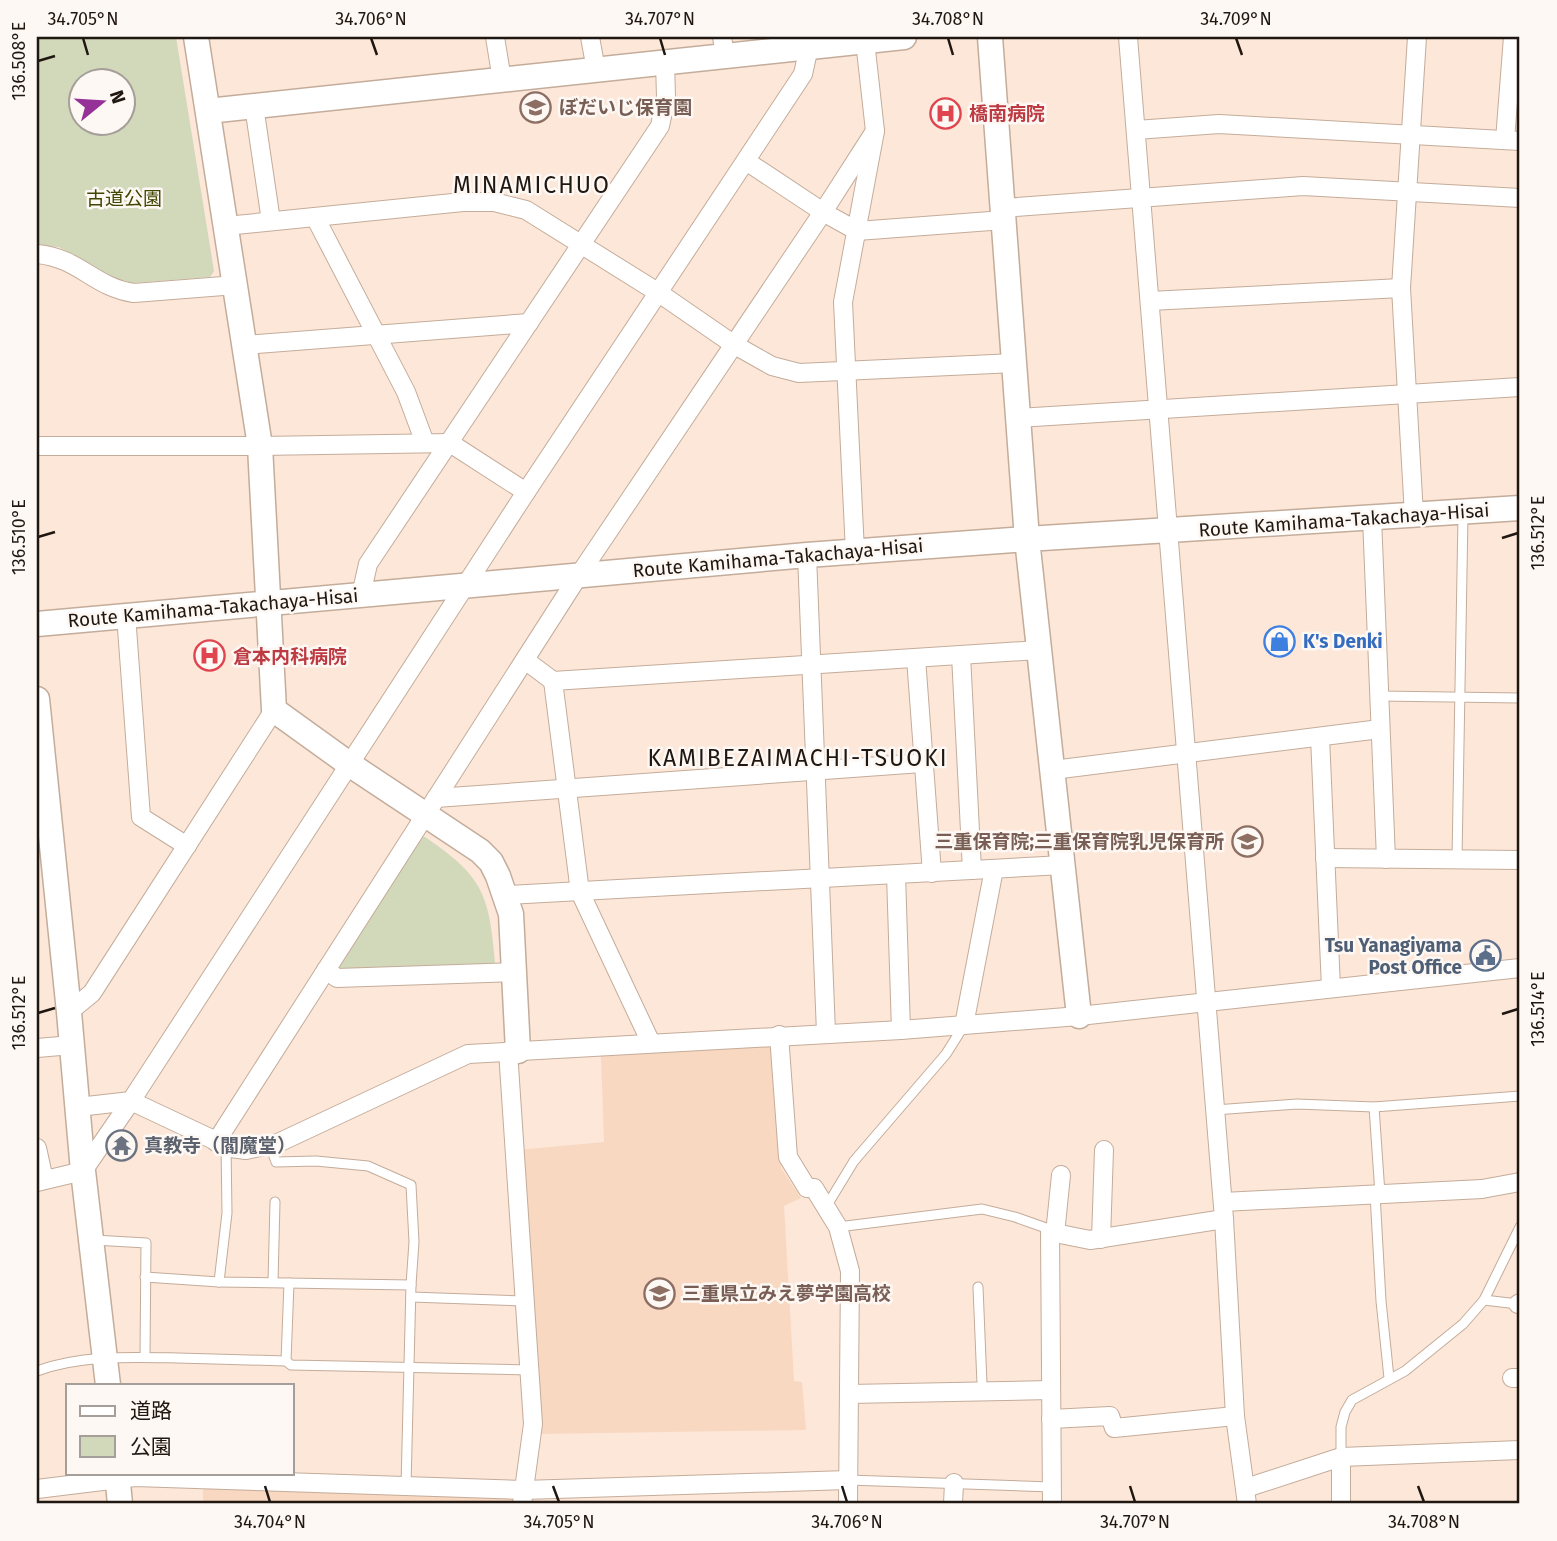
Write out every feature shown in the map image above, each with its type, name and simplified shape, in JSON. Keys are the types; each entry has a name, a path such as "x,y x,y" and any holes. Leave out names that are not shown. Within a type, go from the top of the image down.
{"street":[{"path":"69,1012 92,993 274,710 260,446 196,37"},
{"path":"495,37 502,80"},
{"path":"590,37 596,70"},
{"path":"208,111 665,62 723,46 866,41 904,37"},
{"path":"990,37 1027,539 1079,1016"},
{"path":"1128,37 1207,1002 1236,1416 1246,1496 1341,1457 1520,1450"},
{"path":"1414,515 1401,288 1418,37"},
{"path":"1136,130 1219,124 1513,141 1513,37"},
{"path":"855,552 843,302 875,131 866,41"},
{"path":"37,1148 41,1181 83,1171 526,492 824,43"},
{"path":"361,595 368,564 660,126 665,112 665,62"},
{"path":"254,106 271,221"},
{"path":"221,1144 326,970 579,575 875,131"},
{"path":"746,161 857,232 1140,198 1303,186 1520,198"},
{"path":"226,226 463,202 494,202 526,211 659,293 733,344 772,366 790,372 846,372 1015,363"},
{"path":"315,217 406,392 425,443"},
{"path":"37,254 60,257 78,266 99,282 134,293 236,285"},
{"path":"1150,301 1401,288"},
{"path":"245,345 528,323"},
{"path":"1018,418 1520,387"},
{"path":"37,446 450,443 526,492"},
{"name":"Route Kamihama-Takachaya-Hisai","path":"37,624 807,555 1520,508"},
{"path":"1372,518 1386,859"},
{"path":"807,555 826,1033"},
{"path":"126,615 141,817 187,846"},
{"path":"525,660 553,681 1039,650"},
{"path":"961,655 972,870"},
{"path":"916,658 932,873"},
{"path":"553,681 580,892 651,1043"},
{"path":"37,699 83,1171 108,1384"},
{"path":"274,710 349,764 431,807 491,862 506,895 511,914 515,972 513,1051 524,1301 533,1424 523,1497"},
{"path":"1053,770 1380,729"},
{"path":"1321,737 1331,988"},
{"path":"431,807 566,790 922,763"},
{"path":"1325,858 1520,860"},
{"path":"506,895 1062,865"},
{"path":"964,1025 994,869"},
{"path":"896,875 901,1030"},
{"path":"78,1107 131,1101 221,1144 246,1150 270,1145 468,1054 901,1030 1079,1016 1520,968"},
{"path":"326,970 337,978 515,972"},
{"path":"779,1035 788,1157 807,1188 814,1188 838,1227 850,1271 848,1504"},
{"path":"37,1048 72,1045"},
{"path":"1101,1239 1104,1150"},
{"path":"1051,1495 1052,1233 1061,1175"},
{"path":"1052,1233 1090,1240 1101,1239 1223,1210 1378,1194 1482,1189 1520,1182"},
{"path":"849,1394 1051,1390"},
{"path":"1051,1419 1110,1416 1114,1427 1236,1416"},
{"path":"1341,1457 1341,1504"},
{"path":"37,1489 117,1475 406,1486 523,1497 848,1480"},
{"path":"117,1475 120,1504"},
{"path":"953,1504 954,1483"}],"lane":[{"path":"1457,859 1463,512"},
{"path":"1379,696 1520,698"},
{"path":"826,1207 854,1161 946,1054 964,1025"},
{"path":"1215,1110 1297,1104 1374,1107 1520,1096"},
{"path":"1374,1107 1381,1301 1390,1378"},
{"path":"219,1282 227,1213 221,1144"},
{"path":"270,1145 276,1162 316,1161 368,1166 411,1185 414,1242 406,1486"},
{"path":"273,1282 275,1202"},
{"path":"838,1227 982,1209 1015,1217 1046,1228 1052,1233"},
{"path":"1341,1457 1341,1427 1352,1400 1405,1371 1463,1324 1484,1300 1520,1227"},
{"path":"91,1240 146,1243 145,1357"},
{"path":"145,1276 219,1282 411,1285"},
{"path":"286,1361 289,1283"},
{"path":"978,1287 982,1384 979,1391"},
{"path":"411,1297 524,1301"},
{"path":"1484,1300 1519,1303"},
{"path":"37,1371 53,1365 105,1358 145,1357 529,1370"},
{"path":"848,1480 954,1483 1051,1495"}],"shaded area":[{"name":"三重県立みえ夢学園高校","path":"771,1046 775,1050 781,1168 801,1198 784,1206 794,1381 802,1382 806,1430 537,1434 518,1150 604,1142 601,1056"},
{"path":"203,1486 513,1496 517,1504 203,1504"}],"green space":[{"name":"古道公園","path":"37,37 176,37 214,271 210,277 133,283 110,277 59,247 37,246"},
{"path":"420,837 425,837 460,864 480,890 490,921 495,964 342,973 338,966"}],"place":[{"name":"ぼだいじ保育園","path":"536,107"},
{"name":"橋南病院","path":"946,113"},
{"name":"K's Denki","path":"1280,641"},
{"name":"倉本内科病院","path":"210,656"},
{"name":"三重保育院;三重保育院乳児保育所","path":"1247,841"},
{"name":"Tsu Yanagiyama Post Office","path":"1485,956"},
{"name":"真教寺（閻魔堂）","path":"121,1145"},
{"name":"三重県立みえ夢学園高校","path":"659,1293"}],"district":[{"name":"MINAMICHUO","path":"532,185"},
{"name":"KAMIBEZAIMACHI-TSUOKI","path":"798,758"}]}
